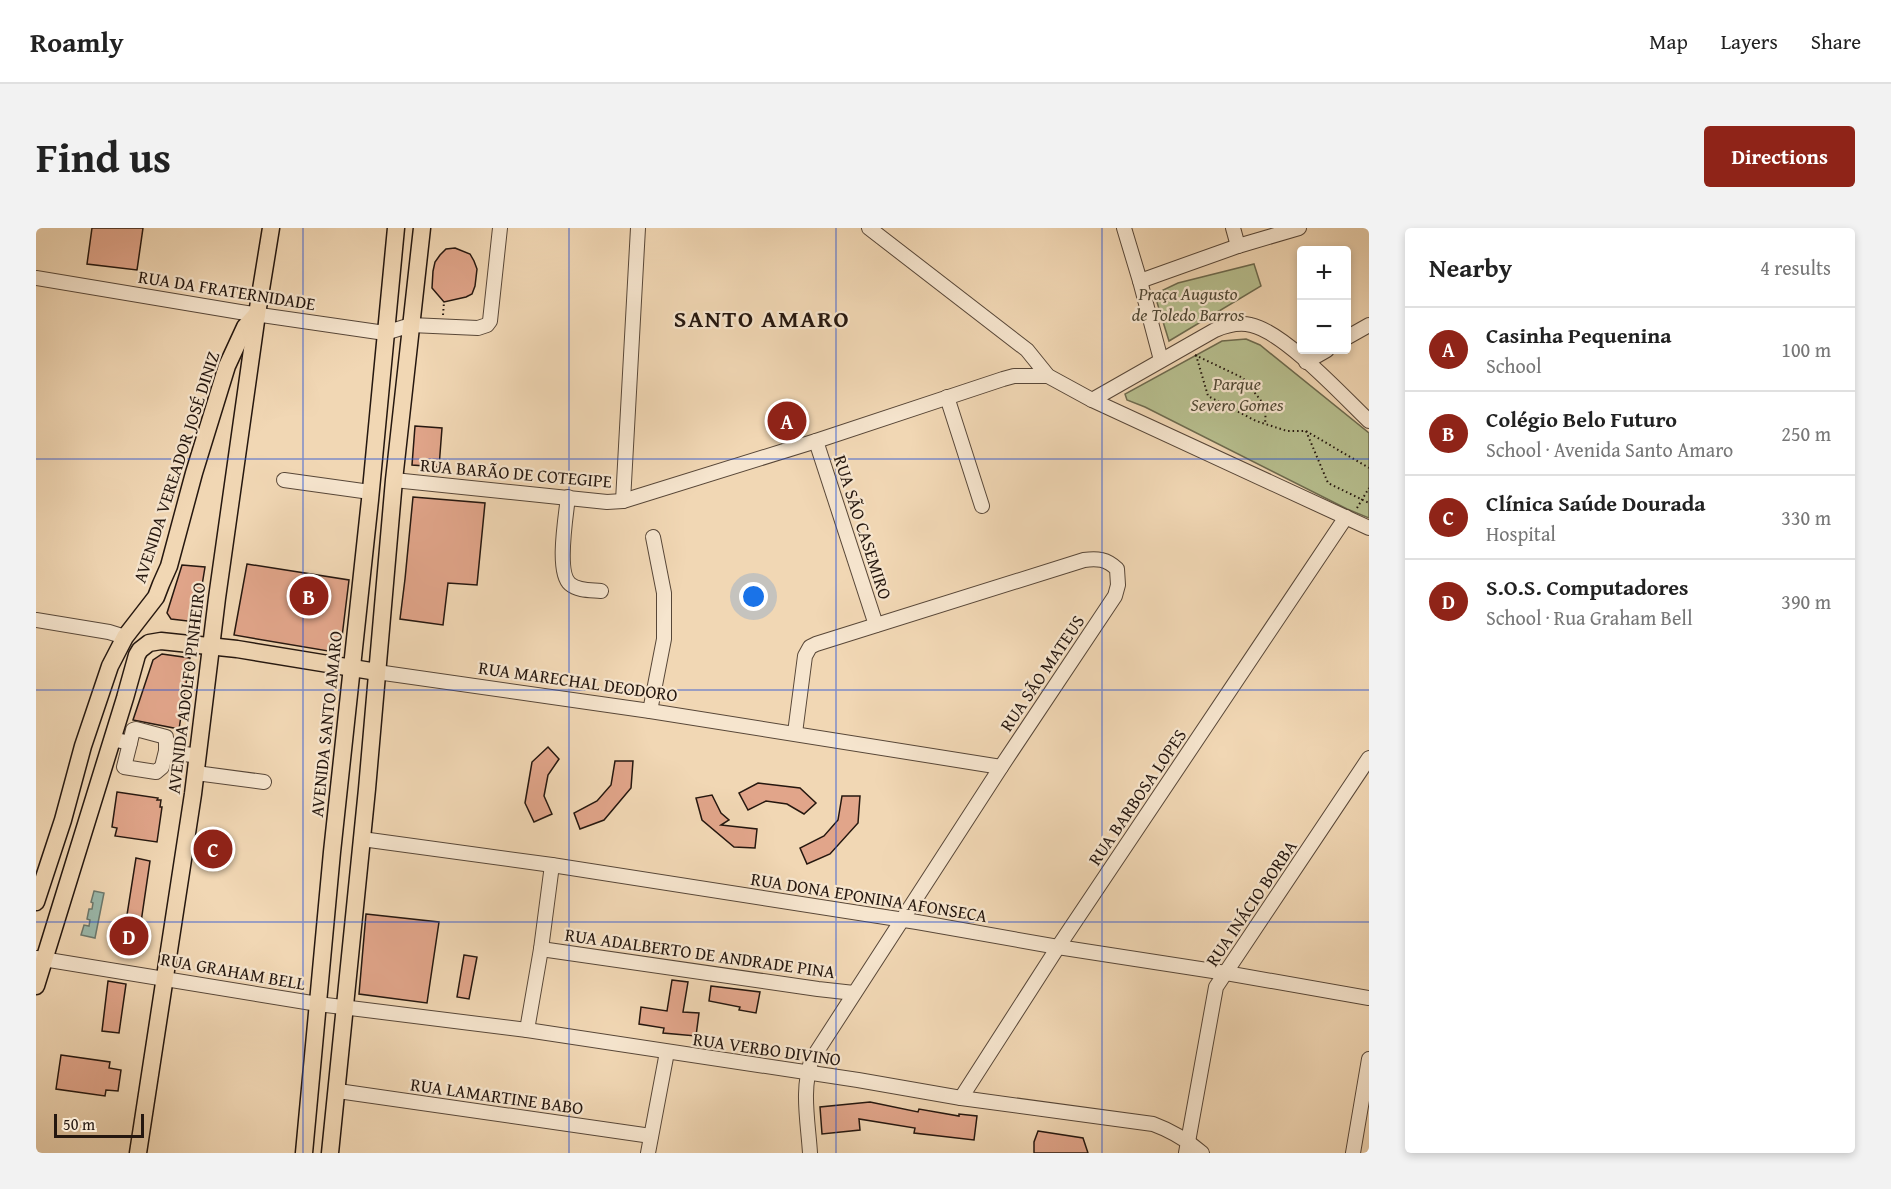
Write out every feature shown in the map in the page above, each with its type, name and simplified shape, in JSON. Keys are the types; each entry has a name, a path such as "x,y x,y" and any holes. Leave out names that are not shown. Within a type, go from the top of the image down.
{"main road":[{"name":"AVENIDA ADOLFO PINHEIRO","path":"138,1153 197,765 211,646 271,228"},
{"name":"AVENIDA SANTO AMARO","path":"304,1153 396,228"},
{"path":"330,1153 338,1091 344,1008 378,672 394,480 422,228"},
{"name":"AVENIDA VEREADOR JOSÉ DINIZ","path":"36,902 63,820 83,746 110,666 125,637 156,597 162,584 227,366 245,327 257,314"},
{"name":"RUA MARECHAL DEODORO","path":"112,740 137,655 149,644 161,641 211,646 378,672"},
{"path":"36,986 40,958 112,740"}],"street":[{"name":"RUA DA FRATERNIDADE","path":"36,278 385,333 411,325 478,328 487,325 490,321 500,228"},
{"path":"623,501 638,228"},
{"path":"1124,228 1161,360"},
{"path":"1233,228 1238,246"},
{"path":"1140,281 1238,246 1299,228"},
{"path":"873,229 1027,350 1047,376 1092,400 1369,528"},
{"path":"1092,400 1215,330 1226,326 1250,324 1265,329 1285,343 1369,421"},
{"path":"1351,336 1369,325"},
{"path":"1306,362 1320,354"},
{"name":"RUA BARÃO DE COTEGIPE","path":"394,480 607,502 623,501 1014,376 1047,376"},
{"path":"947,397 982,506"},
{"name":"RUA SÃO CASEMIRO","path":"816,441 876,625"},
{"path":"284,480 370,492"},
{"path":"568,497 562,561 563,575 568,584 577,589 602,591"},
{"name":"RUA BARBOSA LOPES","path":"961,1098 1058,947 1346,517"},
{"path":"650,711 664,639 664,593 653,537"},
{"name":"RUA SÃO MATEUS","path":"795,733 804,662 807,652 816,644 1084,560 1095,558 1104,560 1116,569 1118,585 1115,596 812,1059 807,1074 806,1088 810,1153"},
{"path":"36,620 109,632 125,637"},
{"name":"RUA MARECHAL DEODORO","path":"378,672 795,733 1001,767"},
{"path":"133,730 163,735 167,741 166,751 162,767 156,772 124,767 133,730"},
{"path":"112,740 130,743"},
{"path":"166,751 197,765 264,782"},
{"name":"RUA INÁCIO BORBA","path":"1187,1147 1216,987 1369,758"},
{"name":"RUA DONA EPONINA AFONSECA","path":"362,839 552,865 902,919 1369,998"},
{"path":"527,1030 552,865"},
{"name":"RUA ADALBERTO DE ANDRADE PINA","path":"541,949 854,993"},
{"name":"RUA GRAHAM BELL","path":"40,958 318,1004"},
{"name":"RUA VERBO DIVINO","path":"318,1004 527,1030 961,1098 1153,1124 1172,1131 1187,1147 1202,1153"},
{"path":"648,1153 667,1052"},
{"path":"1353,1153 1369,1059"},
{"name":"RUA LAMARTINE BABO","path":"338,1091 651,1136"}],"path":[{"path":"1265,424 1266,407 1242,378 1195,355 1208,396 1256,421 1265,424 1287,431 1306,431 1369,468"},
{"path":"1306,431 1328,483 1369,503"},
{"path":"1346,517 1356,509 1369,488"}],"green space":[{"name":"Praça Augusto de Toledo Barros","path":"1254,264 1261,286 1169,341 1156,299 1161,291 1178,283"},
{"name":"Parque Severo Gomes","path":"1246,339 1260,345 1369,433 1369,518 1127,400 1125,394 1222,341"}],"shaded area":[{"path":"94,891 104,893 95,938 81,935 84,925 89,926 90,920 87,919 89,909 92,909"}],"building":[{"path":"92,228 143,228 137,270 87,264"},
{"path":"455,248 470,254 474,261 477,269 475,286 472,294 444,302 432,288 433,271 440,255 446,249"},
{"path":"415,426 442,428 439,467 412,465"},
{"path":"413,497 485,503 477,585 448,583 443,625 400,619"},
{"path":"247,564 349,580 340,653 234,635"},
{"path":"182,565 205,567 196,622 171,619 167,613"},
{"path":"162,654 190,658 179,729 133,720 153,660"},
{"path":"548,747 559,759 548,775 544,796 552,814 534,822 525,803 532,762"},
{"path":"615,761 633,761 631,788 604,820 580,829 574,813 597,801 611,785"},
{"path":"758,783 800,788 816,803 804,814 787,804 766,801 748,810 739,793"},
{"path":"117,792 161,800 157,842 115,836 117,828 112,827"},
{"path":"712,795 721,813 729,820 721,825 757,829 755,848 734,847 702,820 696,798"},
{"path":"842,796 860,796 858,823 830,854 807,864 800,848 824,836 838,820"},
{"path":"136,858 150,861 136,956 121,953"},
{"path":"366,914 439,922 427,1003 359,994"},
{"path":"464,955 477,957 469,999 457,997"},
{"path":"672,980 688,982 683,1012 699,1013 696,1036 663,1033 664,1028 639,1024 641,1007 667,1011"},
{"path":"108,981 126,984 119,1033 102,1031"},
{"path":"711,986 760,992 756,1013 739,1010 740,1007 709,1001"},
{"path":"61,1055 110,1062 109,1068 121,1070 118,1091 106,1090 105,1096 56,1089"},
{"path":"870,1102 918,1112 919,1109 959,1116 959,1114 977,1116 974,1140 914,1133 915,1128 859,1119 860,1130 822,1134 820,1107"},
{"path":"1038,1131 1083,1138 1088,1153 1034,1153 1034,1142"}],"place":[{"name":"Casinha Pequenina","path":"787,421"},
{"name":"Colégio Belo Futuro","path":"309,596"},
{"name":"Clínica Saúde Dourada","path":"213,849"},
{"name":"S.O.S. Computadores","path":"129,936"}],"district":[{"name":"SANTO AMARO","path":"762,318"}]}
